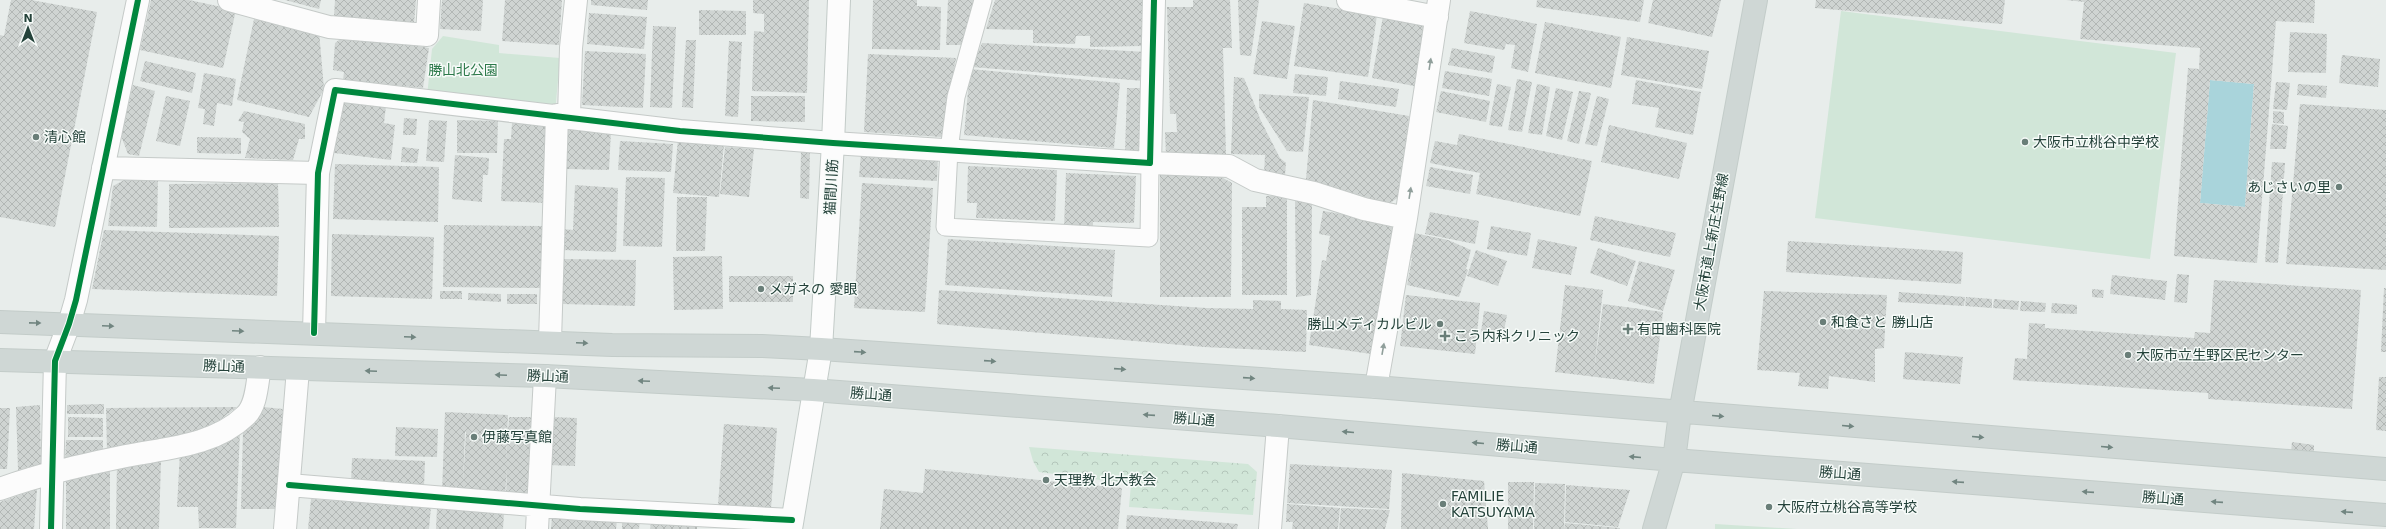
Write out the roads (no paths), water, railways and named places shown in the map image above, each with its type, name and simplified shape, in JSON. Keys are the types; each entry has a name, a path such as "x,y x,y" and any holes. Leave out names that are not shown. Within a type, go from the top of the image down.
{"main road":[{"name":"大阪市道上新庄生野線","path":"1654,529 1674,460 1680,413 1756,0"},
{"path":"0,322 550,341 612,345 762,346 821,349 1376,387 1680,413 2386,469"},
{"name":"勝山通","path":"0,360 545,376 813,390 1278,426 1674,460 2386,515"}],"street":[{"path":"51,529 55,361 69,324 138,0"},
{"path":"229,0 329,27 427,35 429,0"},
{"path":"550,341 563,116 576,0"},
{"name":"猫間川筋","path":"813,390 821,349 833,143 839,0"},
{"path":"1150,163 1154,0"},
{"path":"1348,0 1438,8 1406,218 1376,387"},
{"path":"314,333 318,173 335,90 680,131 833,143 1150,163 1229,166 1255,180 1314,193 1364,209 1406,218"},
{"path":"103,168 318,173"},
{"path":"0,489 52,472 128,456 170,450 229,428 246,416 252,405 260,368"},
{"path":"285,529 298,369"},
{"path":"537,529 545,376"},
{"path":"289,485 792,524 813,390"},
{"path":"1270,529 1278,426"}],"lane":[{"path":"983,0 956,97 949,150 945,227 1149,238 1150,163"}],"water":[{"path":"2210,80 2254,84 2245,207 2200,203"}],"place":[{"name":"清心館","path":"36,137"},
{"name":"大阪市立桃谷中学校","path":"2025,142"},
{"name":"あじさいの里","path":"2339,187"},
{"name":"メガネの 愛眼","path":"761,289"},
{"name":"和食さと 勝山店","path":"1823,322"},
{"name":"勝山メディカルビル","path":"1440,324"},
{"name":"有田歯科医院","path":"1628,329"},
{"name":"こう内科クリニック","path":"1445,336"},
{"name":"大阪市立生野区民センター","path":"2128,355"},
{"name":"伊藤写真館","path":"474,437"},
{"name":"天理教 北大教会","path":"1046,480"},
{"name":"FAMILIE KATSUYAMA","path":"1443,504"},
{"name":"大阪府立桃谷高等学校","path":"1769,507"}],"park label":[{"name":"勝山北公園","path":"463,70"}]}
